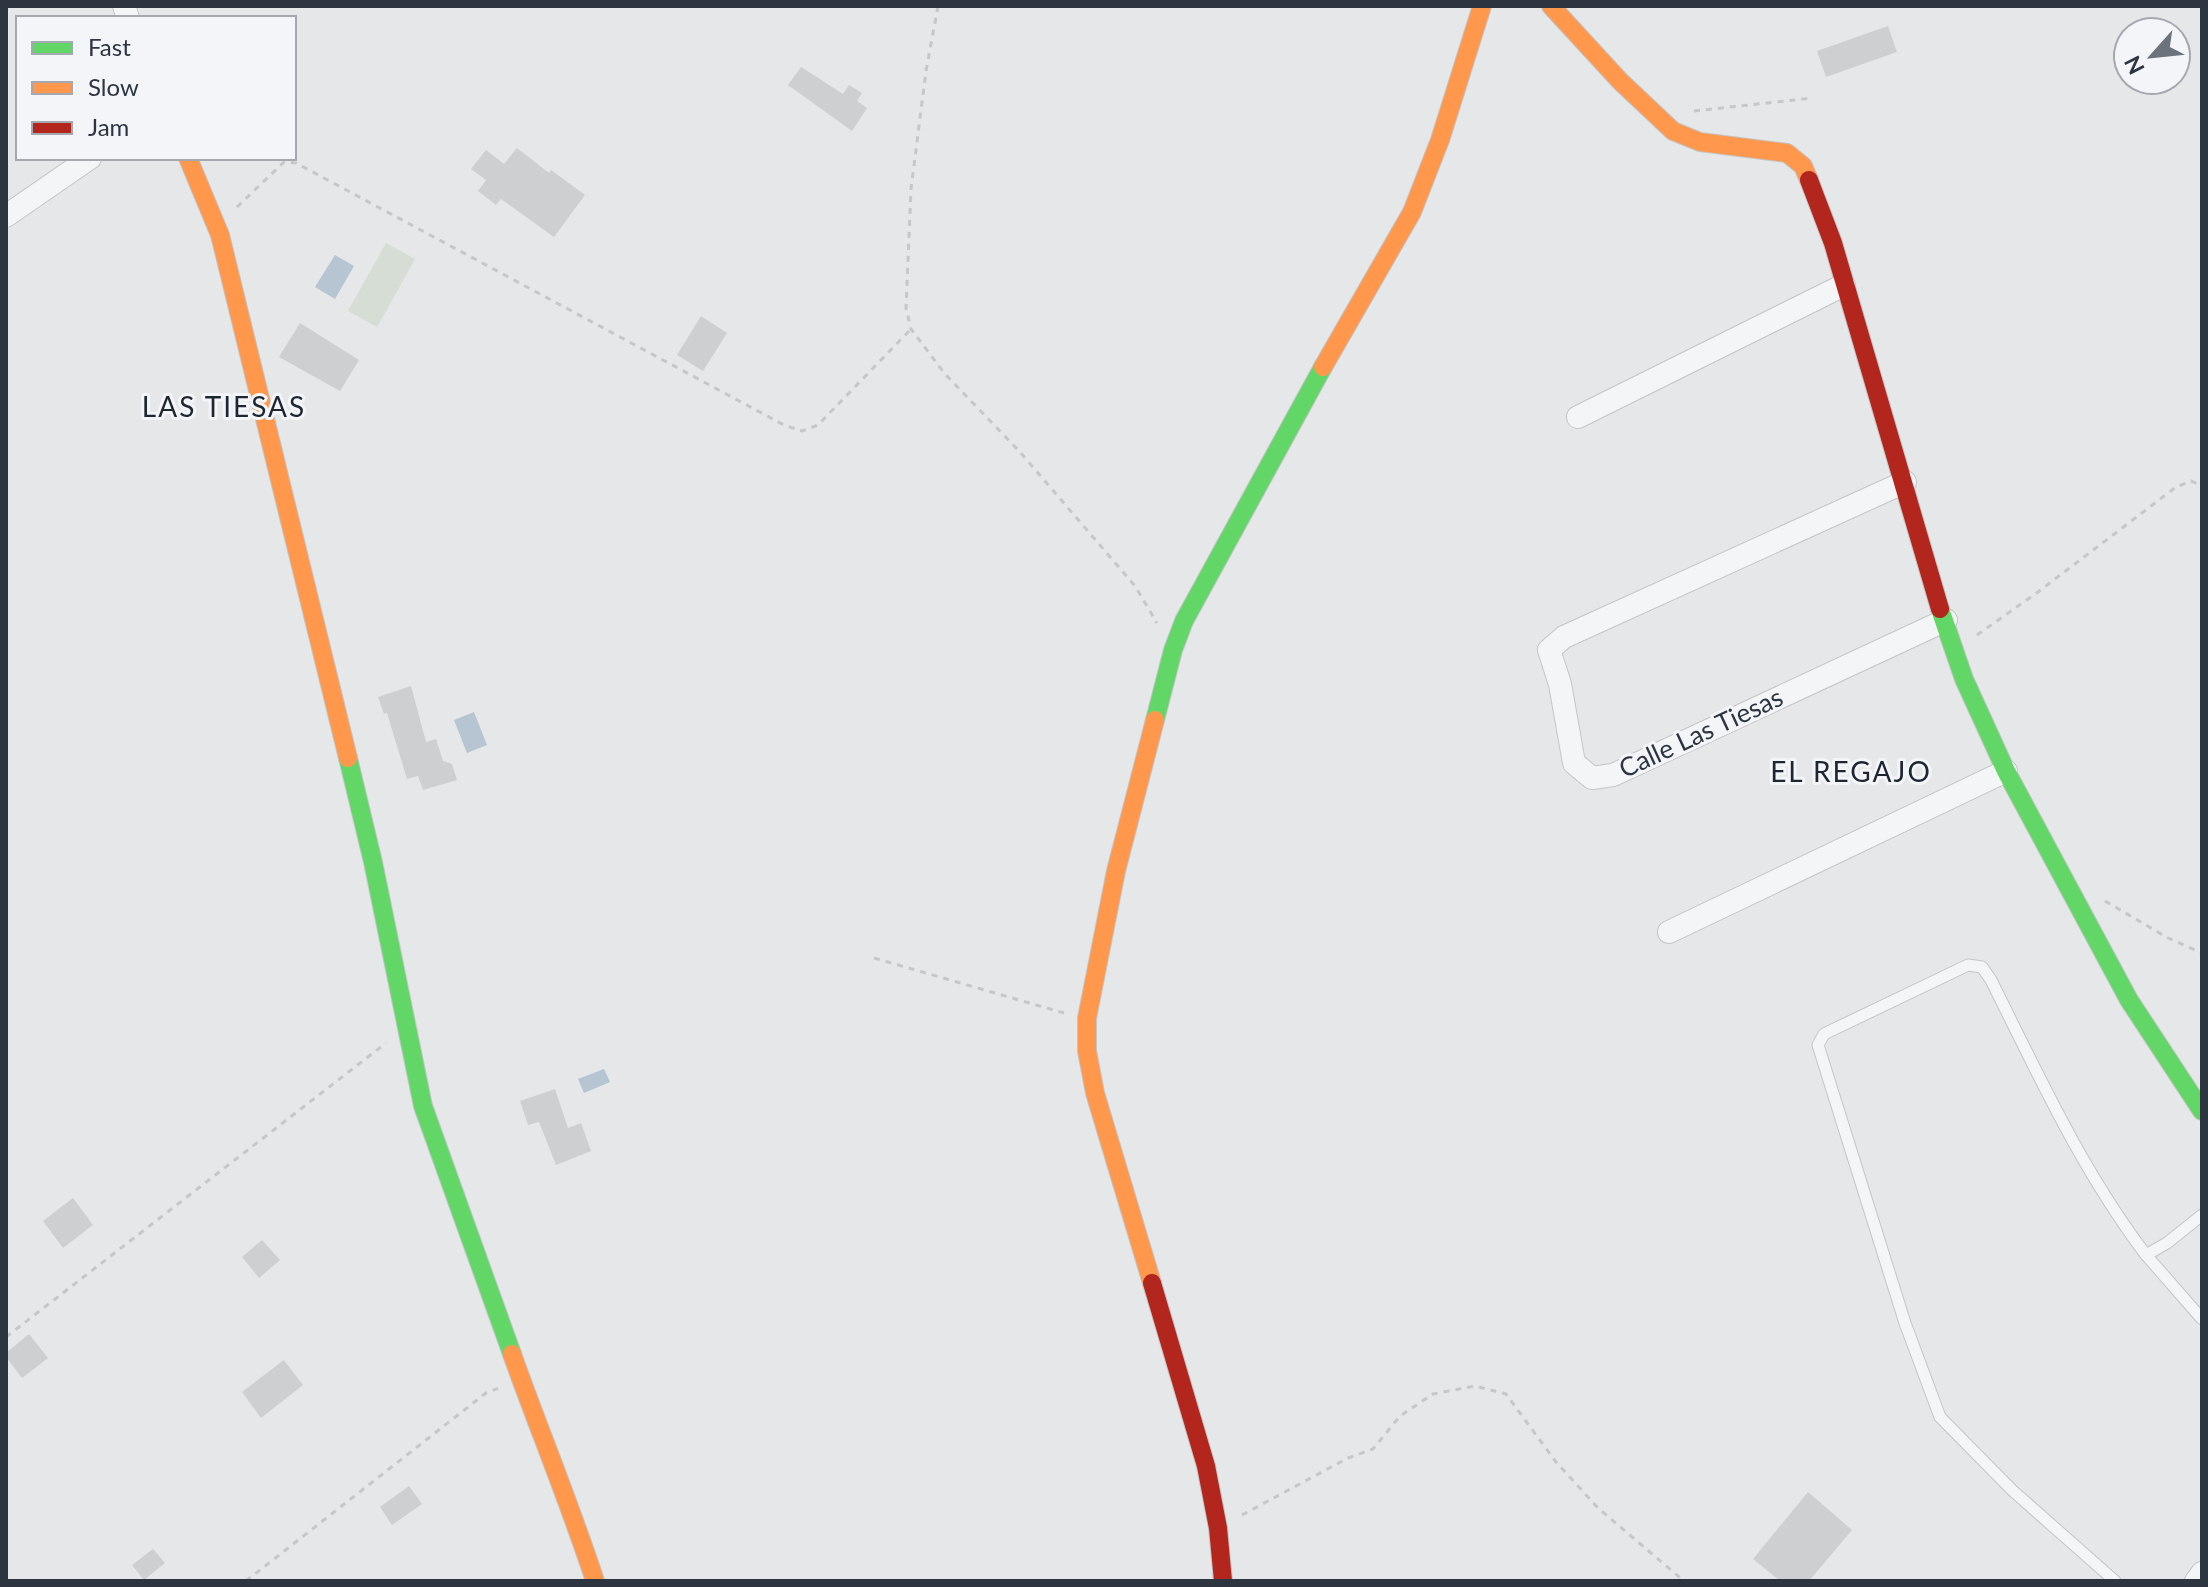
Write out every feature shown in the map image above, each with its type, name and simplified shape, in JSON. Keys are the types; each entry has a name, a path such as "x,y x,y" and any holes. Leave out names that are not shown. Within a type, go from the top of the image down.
{"street":[{"path":"1223,1581 1218,1528 1206,1466 1095,1093 1087,1051 1087,1018 1116,871 1173,650 1184,621 1283,437 1412,212 1440,140 1482,6"},
{"path":"1551,6 1620,81 1673,131 1700,142 1787,153 1803,166 1828,229 1905,482 1929,575 1964,679 2006,771 2129,1000 2202,1111"},
{"path":"6,216 87,160"},
{"path":"189,160 216,226 373,862 423,1106 522,1382 567,1496 595,1581"},
{"path":"1578,417 1844,285"},
{"name":"Calle Las Tiesas","path":"1905,482 1564,637 1549,650 1560,684 1574,763 1592,778 1613,775 1946,620"},
{"path":"1669,932 2006,771"},
{"path":"2196,1581 2202,1573"}],"lane":[{"path":"2115,1581 2013,1491 1940,1417 1905,1323 1818,1045 1824,1034 1968,965 1982,967 2078,1155 2111,1210 2202,1319"},
{"path":"2146,1255 2167,1243 2202,1215"}],"path":[{"path":"938,6 911,189 906,308 911,329 945,374 1020,452 1135,586 1173,650"},
{"path":"1691,111 1813,98"},
{"path":"216,226 284,162 296,163 784,425 802,431 818,425 911,329"},
{"path":"1953,646 1997,622 2176,487 2191,481 2202,486"},
{"path":"2102,900 2168,938 2202,953"},
{"path":"874,958 1087,1018"},
{"path":"6,1337 407,1027"},
{"path":"246,1581 486,1393 507,1384 522,1382"},
{"path":"1218,1528 1348,1458 1373,1449 1400,1416 1433,1394 1475,1386 1506,1394 1556,1462 1598,1508 1684,1581"}],"shaded area":[{"path":"386,243 415,259 377,327 348,311"}],"water":[{"path":"335,255 354,266 335,299 315,287"},
{"path":"474,712 487,745 467,753 454,720"},
{"path":"604,1069 610,1082 584,1093 578,1079"}],"building":[{"path":"1888,26 1897,52 1826,77 1817,51"},
{"path":"801,67 843,94 849,85 862,93 857,101 867,108 852,131 788,85"},
{"path":"517,148 585,195 554,237 501,199 496,205 478,191 486,180 471,169 486,150 504,164"},
{"path":"701,316 727,333 703,371 677,355"},
{"path":"300,323 359,360 340,391 279,357"},
{"path":"411,686 426,742 436,739 443,761 452,764 457,780 423,790 418,776 407,779 387,713 384,714 378,697"},
{"path":"555,1089 568,1128 581,1123 591,1151 556,1165 539,1122 528,1125 520,1101"},
{"path":"73,1198 93,1225 63,1248 43,1221"},
{"path":"262,1240 280,1260 259,1278 242,1257"},
{"path":"29,1334 48,1358 22,1378 6,1353"},
{"path":"284,1360 303,1385 261,1418 242,1392"},
{"path":"409,1486 422,1504 392,1525 380,1507"},
{"path":"1808,1492 1852,1530 1809,1581 1780,1581 1753,1559"},
{"path":"153,1549 165,1563 144,1580 132,1565"}],"traffic: fast":[{"path":"1155,720 1173,650 1184,621 1323,367"},
{"path":"1940,609 1964,679 2006,771 2129,1000 2202,1111"},
{"path":"348,758 373,862 423,1106 512,1354"}],"traffic: slow":[{"path":"1323,367 1412,212 1440,140 1482,6"},
{"path":"1551,6 1620,81 1673,131 1700,142 1787,153 1803,166 1809,180"},
{"path":"189,160 220,235 348,758"},
{"path":"1152,1283 1095,1093 1087,1051 1087,1018 1116,871 1155,720"},
{"path":"512,1354 595,1581"}],"traffic: jam":[{"path":"1809,180 1833,243 1940,609"},
{"path":"1152,1283 1206,1466 1218,1528 1223,1581"}],"district":[{"name":"LAS TIESAS","path":"224,407"},
{"name":"EL REGAJO","path":"1851,772"}]}
